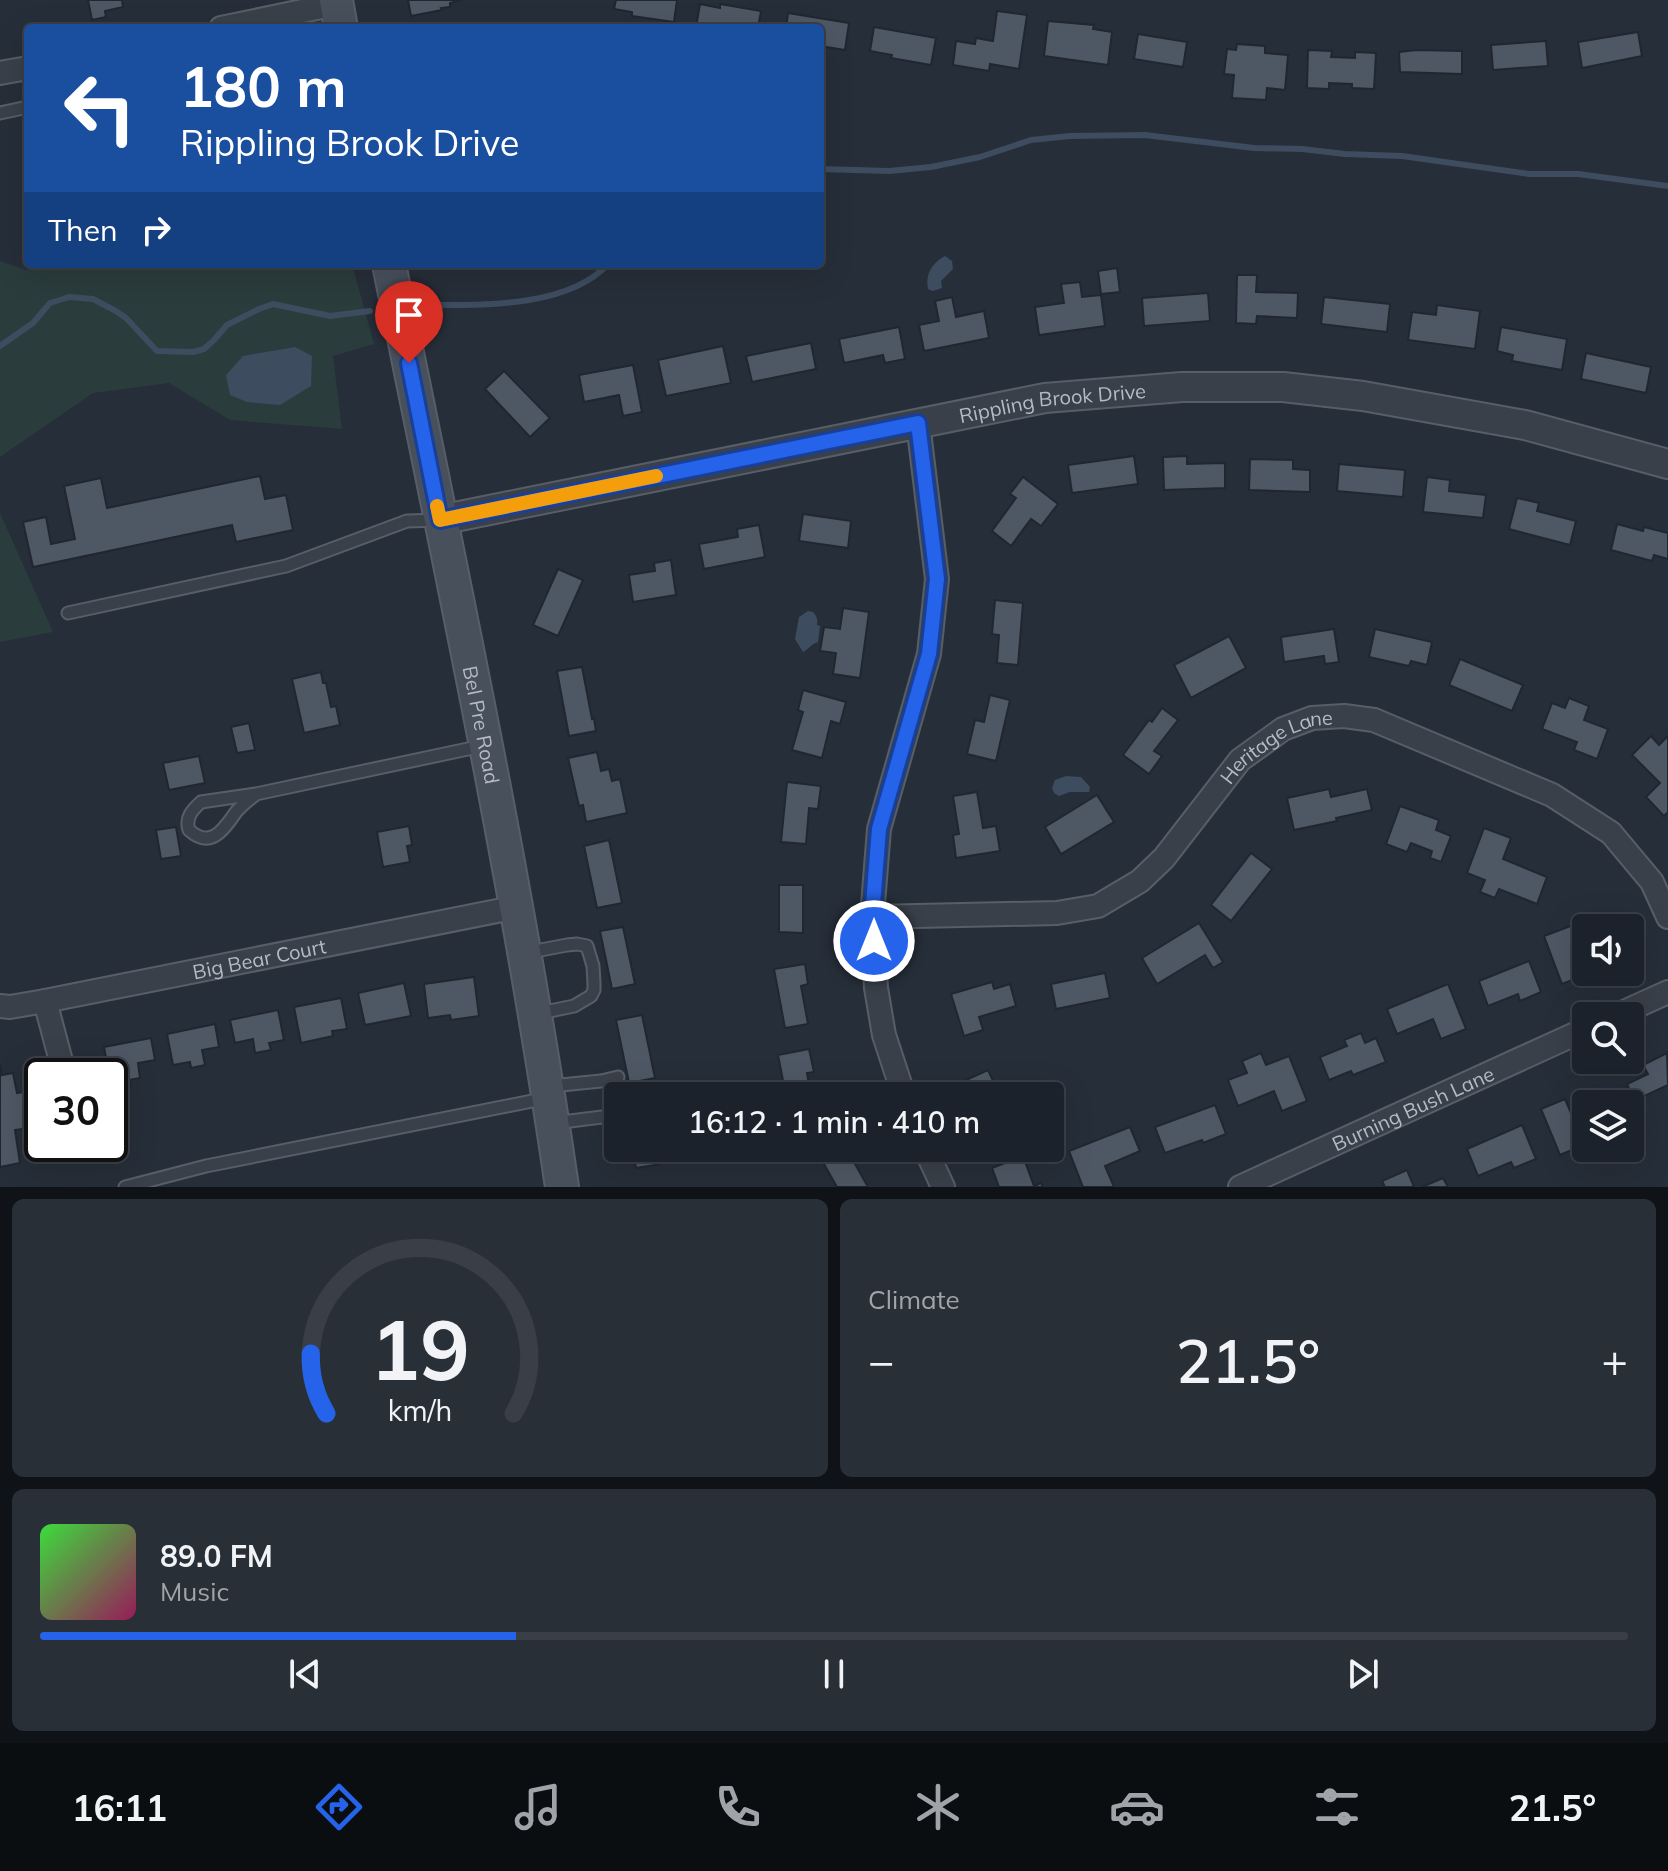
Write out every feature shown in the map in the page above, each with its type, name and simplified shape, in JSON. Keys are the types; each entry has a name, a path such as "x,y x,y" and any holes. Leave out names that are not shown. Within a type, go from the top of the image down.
{"main road":[{"name":"Bel Pre Road","path":"390,268 487,746 525,953 562,1187"}],"street":[{"path":"249,24 338,11"},
{"path":"0,73 24,69"},
{"name":"Rippling Brook Drive","path":"440,520 1045,398 1182,387 1283,387 1363,396 1525,425 1668,464"},
{"path":"899,1082 884,1035 876,988 872,917 879,829 929,654 937,579 918,423"},
{"name":"Heritage Lane","path":"872,917 1057,913 1098,906 1140,881 1164,858 1240,760 1283,729 1312,718 1344,716 1374,720 1552,795 1611,833 1652,882 1668,917"},
{"name":"Big Bear Court","path":"0,1006 45,1001 517,907"},
{"path":"1644,1003 1668,992"},
{"path":"45,1001 60,1058"},
{"name":"Burning Bush Lane","path":"1240,1187 1572,1035"},
{"path":"931,1162 943,1187"}],"lane":[{"path":"0,113 24,108"},
{"path":"68,613 286,566 407,521 440,520"},
{"path":"256,794 244,803 217,835 198,837 189,830 188,818 201,802 256,794 487,746"},
{"path":"525,953 577,944 587,946 593,966 594,990 591,996 574,1006 535,1014"},
{"path":"125,1187 206,1166 549,1103 618,1077"},
{"path":"549,1103 604,1115"}],"shaded area":[{"path":"0,261 26,270 353,268 374,344 333,356 342,429 230,420 169,383 93,393 0,457"},
{"path":"0,513 53,632 0,642"}],"water":[{"path":"945,256 952,261 953,269 941,281 942,288 928,289 930,270"},
{"path":"295,347 312,356 311,386 280,405 247,402 230,395 226,375 243,356"},
{"path":"808,611 813,612 820,626 818,642 803,652 795,639 799,617"},
{"path":"1066,776 1081,777 1090,787 1089,792 1070,792 1059,796 1054,793 1055,780"}],"building":[{"path":"88,0 122,0 123,7 105,11 106,17 92,20"},
{"path":"408,0 462,0 450,3 450,7 442,10 411,16"},
{"path":"616,0 677,0 674,22 632,16 632,12 614,9"},
{"path":"700,4 761,11 759,24 697,24"},
{"path":"997,11 1027,15 1019,69 990,64 989,71 953,65 956,41 975,44 976,38 993,41"},
{"path":"788,13 849,23 845,50 824,47 824,24 787,24"},
{"path":"1048,21 1094,25 1093,29 1112,32 1108,65 1044,56"},
{"path":"874,27 936,38 931,65 870,51"},
{"path":"1638,32 1642,56 1582,68 1578,42"},
{"path":"1138,34 1187,42 1183,67 1134,59"},
{"path":"1546,41 1548,66 1493,70 1491,45"},
{"path":"1237,44 1265,46 1265,53 1288,55 1285,90 1267,88 1266,100 1232,98 1234,75 1224,74 1227,49 1236,50"},
{"path":"1308,50 1332,51 1331,57 1355,58 1355,52 1376,53 1374,89 1329,83 1329,89 1307,88"},
{"path":"1462,51 1462,74 1400,72 1399,52"},
{"path":"1117,268 1120,292 1101,294 1098,271"},
{"path":"1237,275 1257,275 1256,292 1298,293 1297,318 1257,316 1256,324 1236,323"},
{"path":"1080,282 1082,297 1101,295 1105,326 1039,335 1035,307 1064,303 1061,284"},
{"path":"1208,293 1210,321 1144,326 1142,298"},
{"path":"952,297 956,317 984,311 989,338 924,351 919,325 939,321 935,301"},
{"path":"1324,297 1390,304 1387,332 1321,324"},
{"path":"1437,305 1480,311 1475,349 1408,340 1412,312 1436,315"},
{"path":"899,327 905,359 885,363 883,355 844,363 839,339"},
{"path":"1501,327 1567,339 1562,370 1512,361 1513,355 1497,351"},
{"path":"811,343 816,369 752,382 746,356"},
{"path":"723,346 731,383 666,396 658,360"},
{"path":"1586,353 1651,367 1646,393 1581,379"},
{"path":"633,365 642,412 623,416 619,395 584,402 579,375"},
{"path":"504,371 550,418 530,437 485,389"},
{"path":"1134,456 1138,484 1072,493 1068,465"},
{"path":"1187,456 1187,464 1225,463 1225,488 1164,490 1163,457"},
{"path":"1250,459 1293,460 1293,469 1310,470 1310,492 1249,490"},
{"path":"1339,464 1405,470 1403,497 1337,491"},
{"path":"260,476 265,499 286,495 293,530 236,542 232,525 33,567 23,522 46,517 51,544 75,539 64,486 101,478 107,508"},
{"path":"1023,477 1058,504 1041,526 1031,519 1011,546 992,531 1016,498 1010,494"},
{"path":"1427,477 1450,480 1449,491 1486,495 1483,518 1423,512"},
{"path":"1517,498 1539,503 1537,511 1576,521 1570,545 1509,529"},
{"path":"803,514 851,521 848,548 799,541"},
{"path":"1617,524 1668,533 1668,559 1654,555 1652,561 1611,550"},
{"path":"759,525 765,557 704,569 699,544 738,537 737,529"},
{"path":"671,560 676,595 633,602 629,575 655,571 654,563"},
{"path":"558,569 583,580 558,636 533,625"},
{"path":"995,600 1023,603 1018,665 997,663 999,635 992,634"},
{"path":"843,608 869,612 860,678 833,674 836,653 820,651 824,627 840,629"},
{"path":"1334,629 1339,662 1325,664 1324,656 1284,662 1281,637"},
{"path":"1375,629 1432,642 1427,665 1411,661 1409,666 1369,657"},
{"path":"1229,636 1246,668 1191,698 1174,665"},
{"path":"1460,659 1523,685 1512,711 1449,685"},
{"path":"582,667 596,731 569,736 557,671"},
{"path":"321,672 331,707 336,706 340,725 304,733 292,679"},
{"path":"803,690 846,702 840,724 831,721 822,758 792,750 803,712 798,710"},
{"path":"990,695 1010,700 996,761 967,754 975,720 984,722"},
{"path":"1569,698 1589,706 1584,720 1608,729 1597,759 1574,750 1577,742 1542,729 1552,703 1565,708"},
{"path":"1162,708 1178,720 1154,751 1162,756 1149,774 1123,755"},
{"path":"249,723 255,750 237,753 231,727"},
{"path":"1651,736 1659,745 1668,736 1668,812 1664,816 1646,797 1660,783 1632,755"},
{"path":"597,752 601,771 609,769 612,781 620,779 627,813 586,822 583,805 579,806 568,758"},
{"path":"199,756 205,783 169,790 163,763"},
{"path":"787,782 821,786 818,809 809,808 806,844 781,842"},
{"path":"1329,789 1331,797 1367,789 1372,810 1294,830 1287,798"},
{"path":"977,792 983,828 996,826 1000,851 956,858 953,835 959,834 953,796"},
{"path":"1097,795 1114,822 1061,854 1045,827"},
{"path":"1400,806 1439,820 1436,830 1451,836 1441,862 1430,858 1432,851 1411,843 1407,852 1386,844"},
{"path":"409,826 412,845 407,846 410,862 383,867 377,832"},
{"path":"176,827 181,856 161,859 156,830"},
{"path":"1484,828 1511,838 1503,859 1547,877 1537,904 1499,889 1495,898 1480,892 1485,880 1467,873"},
{"path":"609,840 622,903 597,908 584,846"},
{"path":"1251,853 1272,869 1231,921 1211,905"},
{"path":"779,885 803,885 803,933 779,932"},
{"path":"1199,923 1223,962 1213,968 1205,955 1157,984 1142,958"},
{"path":"1572,925 1572,980 1562,984 1544,936"},
{"path":"623,927 635,984 612,989 600,931"},
{"path":"1529,961 1541,992 1520,1001 1518,994 1488,1006 1479,981"},
{"path":"805,964 808,984 801,986 808,1024 785,1028 774,969"},
{"path":"1105,973 1110,998 1056,1009 1051,984"},
{"path":"474,977 479,1016 451,1020 450,1015 428,1018 424,984"},
{"path":"992,982 994,989 1010,984 1016,1006 979,1017 983,1030 964,1036 951,994"},
{"path":"404,983 411,1016 365,1025 358,993"},
{"path":"1448,984 1466,1029 1441,1039 1433,1019 1397,1034 1387,1009"},
{"path":"341,998 347,1029 332,1031 333,1036 301,1043 294,1007"},
{"path":"278,1010 284,1040 269,1043 271,1050 255,1053 253,1039 235,1043 230,1020"},
{"path":"642,1015 655,1078 629,1082 616,1020"},
{"path":"215,1024 219,1047 202,1050 205,1065 191,1068 190,1062 173,1065 167,1034"},
{"path":"1361,1033 1365,1043 1376,1038 1386,1062 1353,1075 1351,1071 1329,1080 1320,1057 1347,1046 1344,1040"},
{"path":"151,1038 155,1060 138,1063 140,1078 129,1080 128,1087 128,1058 106,1058 104,1047"},
{"path":"809,1049 814,1072 807,1073 809,1082 783,1082 778,1055"},
{"path":"1261,1053 1266,1065 1289,1056 1307,1101 1282,1111 1274,1091 1238,1106 1228,1080 1247,1073 1242,1061"},
{"path":"1667,1053 1668,1085 1644,1096 1644,1090 1629,1090 1627,1084 1648,1074 1644,1064"},
{"path":"0,1065 2,1075 13,1073 17,1093 23,1092 24,1129 15,1130 20,1163 0,1167"},
{"path":"988,1070 994,1082 967,1082"},
{"path":"1565,1099 1572,1116 1572,1150 1560,1155 1541,1109"},
{"path":"1215,1105 1226,1134 1165,1153 1155,1127"},
{"path":"1522,1125 1536,1159 1514,1168 1511,1162 1478,1176 1467,1149"},
{"path":"1130,1127 1140,1151 1105,1166 1114,1187 1083,1187 1069,1151"},
{"path":"635,1162 661,1162 661,1164 636,1168"},
{"path":"823,1162 854,1162 868,1187 837,1187"},
{"path":"1008,1162 1025,1162 1034,1186 1041,1183 1043,1187 999,1187 992,1168"},
{"path":"1407,1170 1414,1187 1385,1187 1382,1181"},
{"path":"1443,1178 1448,1187 1422,1187"}],"waterway":[{"path":"824,169 889,171 931,167 980,157 1031,140 1145,135 1254,148 1402,156 1529,174 1578,174 1668,186"},
{"path":"431,305 476,305 549,296 571,289 603,268"},
{"path":"0,346 33,323 50,303 69,297 93,299 114,310 126,318 157,351 193,352 204,349 227,325 273,304 330,316 370,311"}],"slow traffic":[{"path":"437,506 440,520 656,476"}],"route":[{"path":"409,363 440,520 918,423 937,579 929,654 879,829 872,917 874,941"}]}
